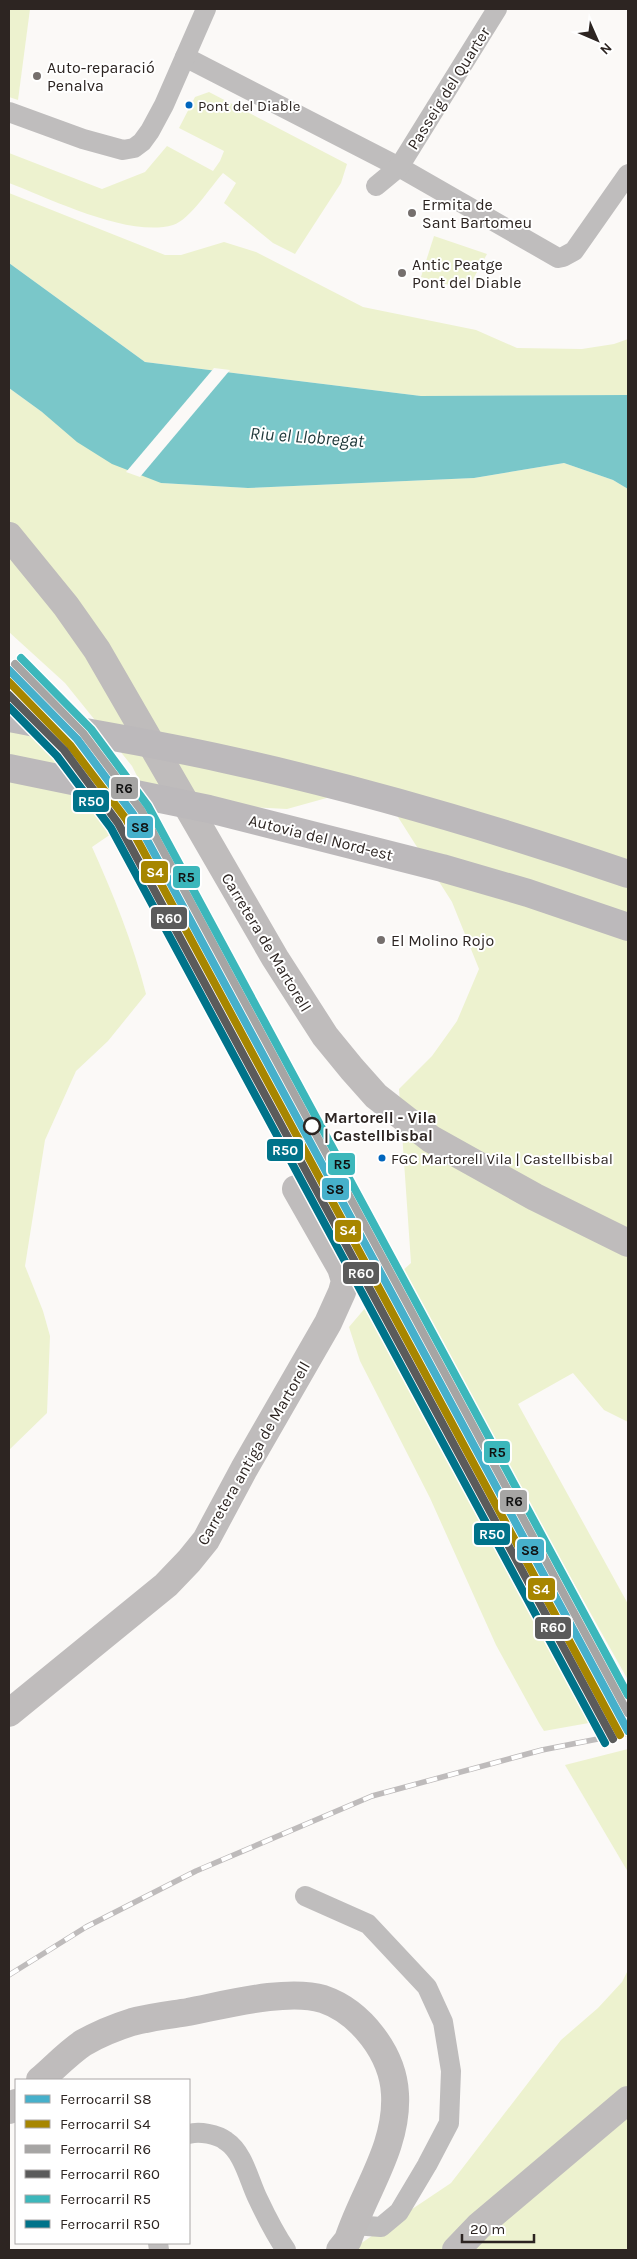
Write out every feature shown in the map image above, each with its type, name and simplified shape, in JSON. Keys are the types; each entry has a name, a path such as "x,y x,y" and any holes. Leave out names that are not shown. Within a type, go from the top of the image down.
{"highway":[{"path":"9,718 224,759 383,799 542,845 628,874"},
{"name":"Autovia del Nord-est","path":"9,768 209,808 442,868 528,893 628,927"}],"street":[{"path":"9,112 83,139 123,150 134,148 142,142 150,131 206,9"},
{"name":"Passeig del Quarter","path":"376,186 399,167 497,9"},
{"path":"185,57 399,167 558,258 563,258 574,251 628,174"},
{"name":"Carretera de Martorell","path":"9,536 66,606 96,650 275,958 325,1036 352,1069 376,1096 431,1138 536,1197 628,1243"},
{"name":"Carretera antiga de Martorell","path":"9,1713 159,1590 189,1561 206,1540 248,1460 328,1323 345,1281 341,1268 296,1189"},
{"path":"305,1896 368,1924 427,1987 444,2022 451,2071 449,2123 427,2166 399,2212 382,2227 348,2241"},
{"path":"41,2079 83,2044 132,2022 280,1996 322,1999 339,2006 366,2030 379,2045 387,2061 395,2091 395,2111 391,2137 348,2241"},
{"path":"456,2250 479,2226 628,2100"},
{"path":"190,2134 195,2132 207,2134 226,2140 239,2155 258,2198 286,2250"}],"green space":[{"path":"9,9 30,9 18,100 9,97"},
{"path":"209,92 347,164 341,183 295,254 273,243 224,203 236,183 223,173 200,202 180,222 155,228 113,222 90,215 9,183 9,153 102,189 145,172 167,146 213,171 224,151 179,128 195,97"},
{"path":"9,193 165,255 181,255 224,242 256,252 363,307 476,330 517,348 582,349 614,344 628,339 628,395 421,396 145,362 9,263"},
{"path":"434,236 487,254 467,290 421,277"},
{"path":"9,388 42,412 161,483 248,488 474,478 564,463 613,480 628,489 628,1422 604,1410 573,1373 518,1404 628,1604 628,1680 400,1273 411,1263 399,1089 432,1056 457,1021 479,969 452,902 377,784 287,809 150,802 132,766 65,683 9,632"},
{"path":"9,686 74,746 127,823 92,847 122,920 146,994 108,1041 76,1071 45,1140 25,1266 43,1311 50,1336 47,1413 9,1450"},
{"path":"383,1287 606,1715 628,1705 628,1716 544,1731 539,1723 496,1645 430,1498 360,1361 349,1327"},
{"path":"628,1749 628,1872 565,1765"},
{"path":"628,1970 628,2250 351,2250 451,2183 561,2040 598,2008 622,1982"}],"water":[{"name":"Riu el Llobregat","path":"9,263 145,362 421,396 628,395 628,489 613,480 564,463 474,478 248,488 161,483 112,464 77,442 42,412 9,388"}],"pier":[{"path":"214,368 230,370 140,477 126,472"}],"railway":[{"path":"9,1975 86,1927 196,1871 372,1796 542,1750 628,1733"}],"rail line":[{"name":"R5","path":"21,658 91,729 148,806 628,1695"},
{"name":"R6","path":"15,664 83,733 141,810 628,1713"},
{"name":"S8","path":"9,670 77,739 133,814 628,1731"},
{"name":"S4","path":"9,682 70,745 126,819 620,1735"},
{"name":"R60","path":"9,695 64,750 118,823 613,1739"},
{"name":"R50","path":"9,707 57,756 111,828 605,1743"}],"place":[{"name":"Auto-reparació Penalva","path":"37,76"},
{"name":"Pont del Diable","path":"189,105"},
{"name":"Ermita de Sant Bartomeu","path":"412,213"},
{"name":"Antic Peatge Pont del Diable","path":"402,273"},
{"name":"El Molino Rojo","path":"381,940"},
{"name":"Martorell - Vila | Castellbisbal","path":"312,1126"},
{"name":"FGC Martorell Vila | Castellbisbal","path":"382,1158"}]}
